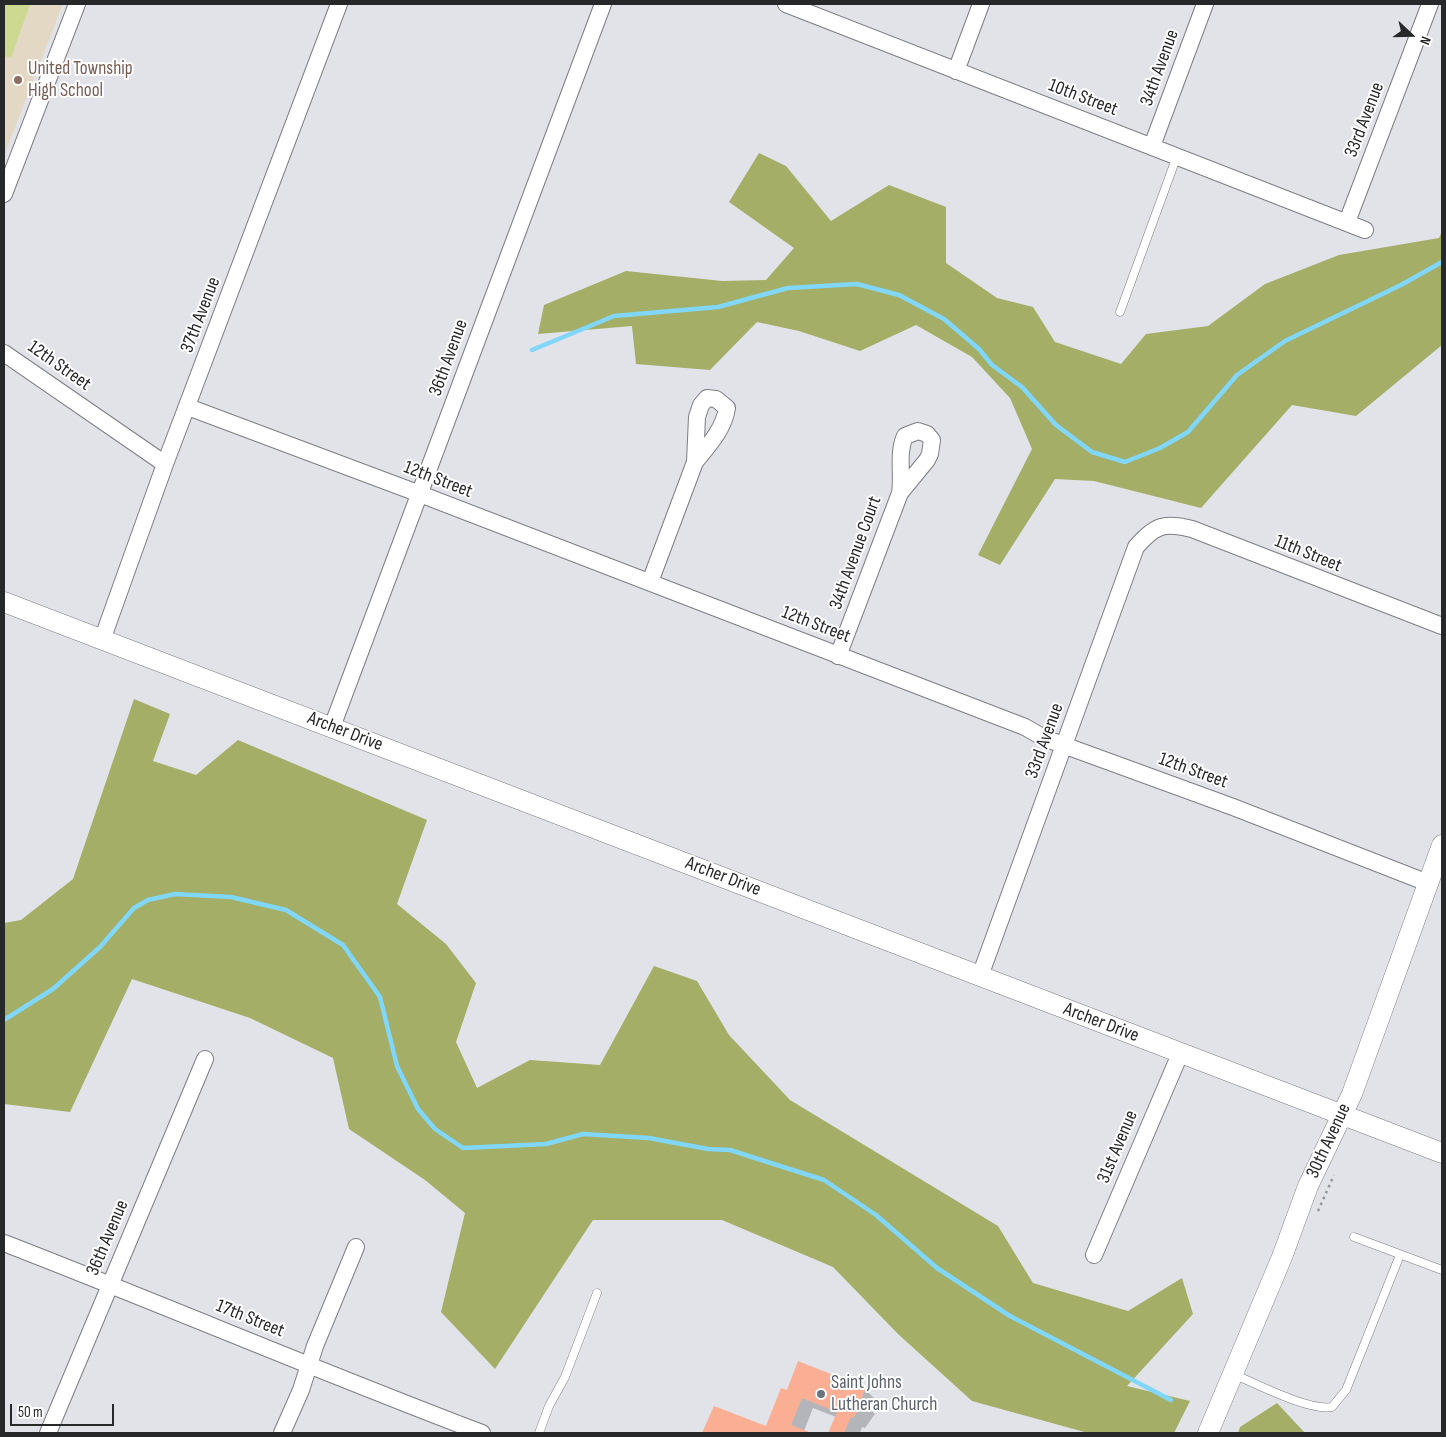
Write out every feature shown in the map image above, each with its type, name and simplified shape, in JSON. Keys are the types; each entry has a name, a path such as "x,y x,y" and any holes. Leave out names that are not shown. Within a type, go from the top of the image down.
{"street":[{"path":"4,194 77,4"},
{"name":"37th Avenue","path":"102,640 339,4"},
{"name":"36th Avenue","path":"332,727 603,4"},
{"path":"956,71 981,4"},
{"name":"34th Avenue","path":"1152,146 1205,4"},
{"name":"10th Street","path":"795,5 956,71 1366,230"},
{"name":"33rd Avenue","path":"1347,222 1433,9"},
{"name":"12th Street","path":"4,353 166,464"},
{"name":"12th Street","path":"188,407 650,582 1026,728 1065,746 1242,810 1428,882"},
{"path":"650,582 695,462"},
{"name":"34th Avenue Court","path":"838,656 900,493"},
{"name":"11th Street","path":"1158,527 1168,525 1192,529 1442,626"},
{"name":"33rd Avenue","path":"980,976 1136,547 1158,527"},
{"name":"Archer Drive","path":"4,602 1442,1153"},
{"name":"30th Avenue","path":"1208,1433 1234,1374 1308,1186 1352,1094 1442,845"},
{"name":"31st Avenue","path":"1094,1255 1180,1054"},
{"name":"36th Avenue","path":"48,1433 205,1058"},
{"name":"17th Street","path":"4,1242 482,1433"},
{"path":"282,1433 356,1247"}],"lane":[{"path":"1120,312 1177,156"},
{"path":"1354,1237 1442,1270"},
{"path":"1234,1374 1304,1403 1319,1408 1332,1407 1346,1390 1400,1255"},
{"path":"539,1433 549,1406 565,1376 597,1293"}],"shaded area":[{"name":"United Township High School","path":"4,4 63,4 4,156"}],"green space":[{"path":"4,4 30,4 11,58 4,56"},
{"path":"759,153 786,166 831,221 889,185 946,207 946,263 997,298 1033,307 1055,342 1121,364 1146,334 1208,326 1265,284 1339,255 1439,238 1442,231 1442,345 1356,416 1292,405 1201,508 1094,481 1055,479 1000,565 978,555 1032,449 1010,398 972,357 916,325 860,351 799,331 757,322 710,370 636,364 632,326 538,334 544,305 626,271 722,281 766,280 794,248 729,202"},
{"path":"134,699 170,714 153,761 196,775 238,740 427,820 397,904 446,944 476,983 456,1042 477,1088 530,1060 600,1065 654,966 697,981 729,1035 790,1100 998,1226 1033,1283 1128,1311 1182,1278 1193,1314 1127,1386 1190,1401 1174,1433 1088,1433 972,1401 898,1334 833,1267 722,1220 593,1220 495,1369 441,1312 465,1213 425,1180 349,1129 333,1058 250,1018 132,979 70,1112 4,1104 4,923 21,920 73,879"},
{"path":"1277,1403 1305,1433 1238,1433 1240,1427"}],"building":[{"name":"Saint Johns Lutheran Church","path":"798,1361 866,1388 861,1400 864,1402 853,1418 851,1417 844,1433 828,1433 837,1412 802,1398 791,1425 812,1433 702,1433 714,1406 766,1426 781,1388 787,1390"}],"waterway":[{"path":"532,350 614,316 718,307 788,288 857,284 899,295 944,319 979,349 992,365 1022,387 1056,425 1092,452 1125,462 1160,448 1188,432 1237,375 1285,341 1401,285 1442,262"},
{"path":"4,1020 53,989 100,947 134,908 148,900 175,894 231,897 286,910 343,945 380,997 397,1066 418,1109 435,1129 463,1148 546,1144 583,1134 649,1138 708,1149 730,1150 824,1180 876,1215 937,1268 1010,1316 1171,1400"}],"place":[{"name":"United Township High School","path":"18,80"},
{"name":"Saint Johns Lutheran Church","path":"821,1394"}]}
